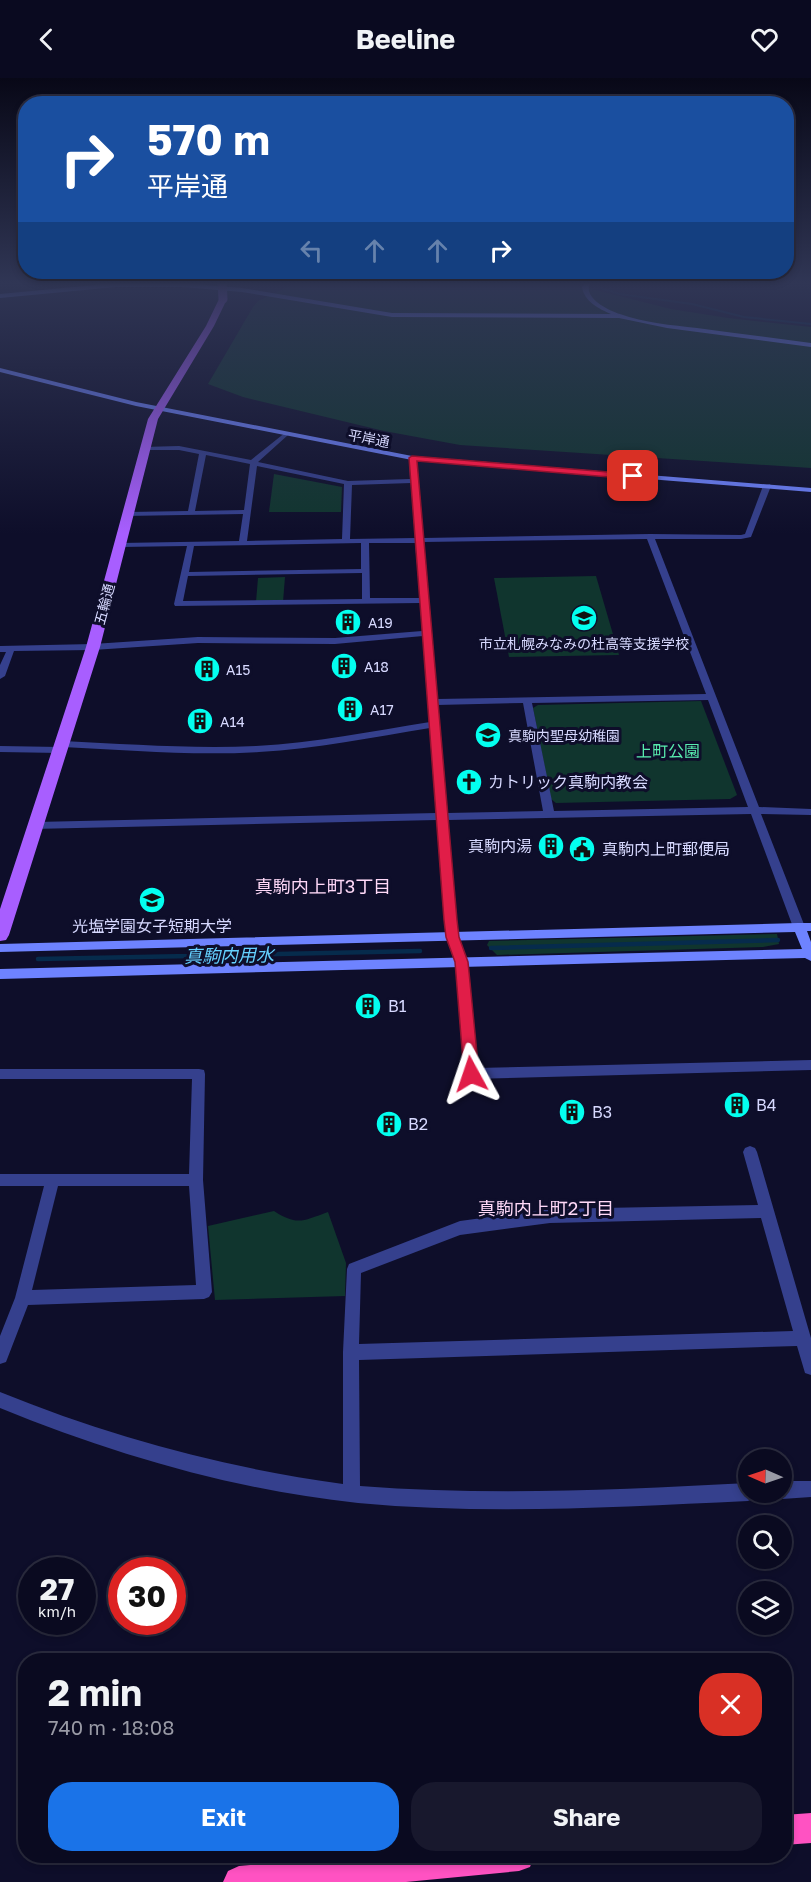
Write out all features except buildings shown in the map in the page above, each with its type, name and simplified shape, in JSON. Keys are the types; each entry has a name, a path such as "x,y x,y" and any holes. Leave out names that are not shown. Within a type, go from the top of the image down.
{"highway":[{"path":"792,1829 811,1828"},
{"path":"239,1882 444,1863"}],"main road":[{"name":"五輪通","path":"0,935 5,903 36,826 93,647 153,419 185,366"}],"street":[{"name":"平岸通","path":"0,370 159,409 412,458 811,490"},
{"path":"243,543 255,459 286,434"},
{"path":"146,448 179,448 203,452 348,483 414,481"},
{"path":"190,513 203,452"},
{"path":"412,458 453,937 462,962 471,1074 811,1065"},
{"path":"346,542 348,483"},
{"path":"120,545 745,536 767,486"},
{"path":"128,514 246,512"},
{"path":"0,974 810,954 805,927 755,812 650,536"},
{"path":"364,542 366,601"},
{"path":"191,544 178,604 424,600"},
{"path":"184,574 365,571"},
{"path":"0,649 93,647 198,640 335,640 426,633"},
{"path":"0,676 11,649"},
{"path":"433,702 712,697"},
{"path":"527,700 549,814"},
{"path":"0,748 260,749 301,745 434,724"},
{"path":"36,826 549,814 811,812"},
{"path":"0,948 805,927"},
{"path":"0,1074 199,1074 196,1180 204,1292 23,1298"},
{"path":"750,1152 811,1367"},
{"path":"0,1180 196,1180"},
{"path":"0,1356 23,1298 52,1181"},
{"path":"352,1492 351,1352 354,1269 460,1228 550,1216 766,1210"},
{"path":"351,1352 802,1338"},
{"path":"0,1400 39,1418 171,1458 257,1479 352,1492 406,1498 535,1501 738,1492"},
{"path":"792,1490 811,1489"}],"green space":[{"path":"218,366 811,366 811,468 460,445 384,431 243,397 208,384"},
{"path":"274,474 342,487 341,512 269,512"},
{"path":"596,576 619,655 509,657 494,578"},
{"path":"285,577 283,602 256,602 258,578"},
{"name":"上町公園","path":"701,701 737,795 730,799 556,803 551,799 533,708 538,705"},
{"path":"777,934 779,944 763,947 497,955 487,945 489,941"},
{"path":"274,1211 295,1220 312,1218 328,1212 346,1263 345,1296 215,1300 208,1226"}],"waterway":[{"name":"真駒内用水","path":"491,948 778,940"},
{"name":"真駒内用水","path":"38,959 189,956 213,953 233,955 420,951"}],"place":[{"name":"市立札幌みなみの杜高等支援学校","path":"584,618"},
{"name":"A19","path":"348,622"},
{"name":"A18","path":"344,666"},
{"name":"A15","path":"207,669"},
{"name":"A17","path":"350,709"},
{"name":"A14","path":"200,721"},
{"name":"真駒内聖母幼稚園","path":"488,735"},
{"name":"カトリック真駒内教会","path":"469,782"},
{"name":"真駒内湯","path":"551,846"},
{"name":"真駒内上町郵便局","path":"582,849"},
{"name":"光塩学園女子短期大学","path":"152,900"},
{"name":"B1","path":"368,1006"},
{"name":"B4","path":"737,1105"},
{"name":"B3","path":"572,1112"},
{"name":"B2","path":"389,1124"}],"district":[{"name":"真駒内上町3丁目","path":"323,886"},
{"name":"真駒内上町2丁目","path":"546,1208"}],"route":[{"path":"471,1074 462,962 453,937 451,920 412,458 633,476"}]}
